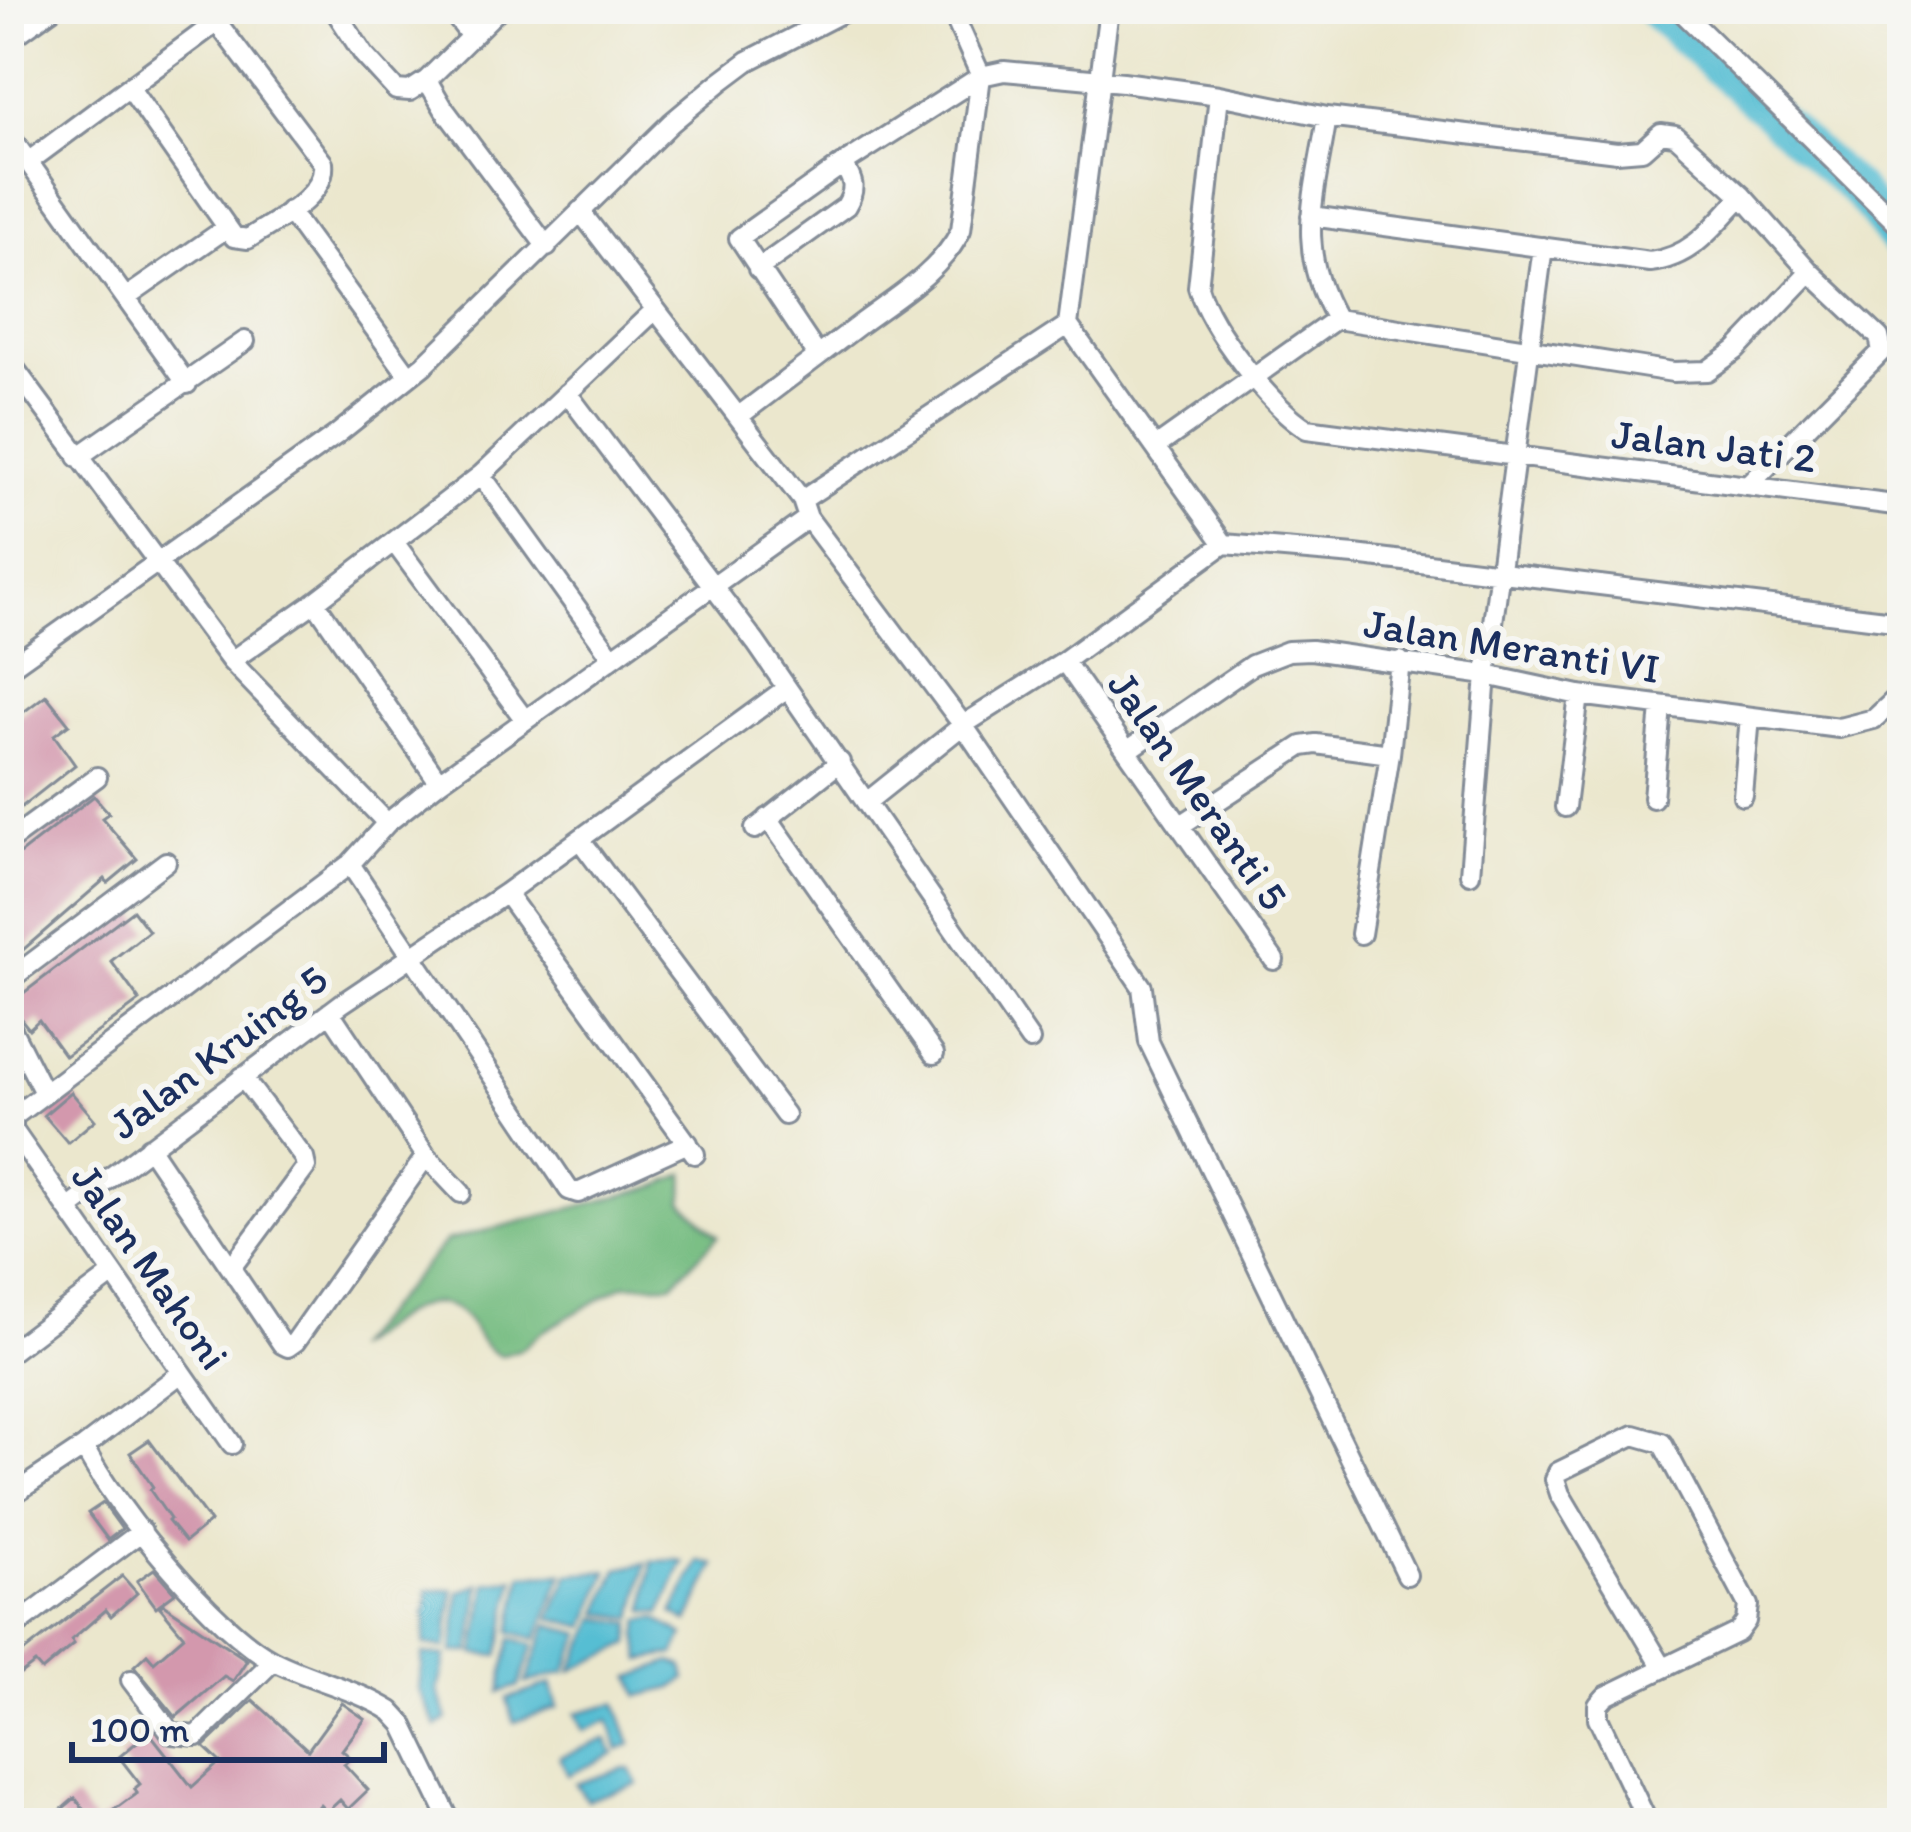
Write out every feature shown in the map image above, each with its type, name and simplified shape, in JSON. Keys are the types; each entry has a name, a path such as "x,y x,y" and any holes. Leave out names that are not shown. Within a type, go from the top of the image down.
{"street":[{"path":"9,40 52,9"},
{"path":"334,9 364,55 396,90 410,91 499,9"},
{"path":"450,9 470,35"},
{"path":"9,668 336,435 410,376 671,123 748,61 849,9"},
{"path":"739,416 929,272 954,245 961,230 981,76 951,9"},
{"path":"1109,9 1068,325 1224,544"},
{"path":"1679,9 1902,227"},
{"path":"28,162 129,87 212,15 323,163 326,170 319,188 248,239 234,237 129,87"},
{"path":"818,356 739,238 842,164 981,76 1004,71 1097,80 1219,95 1327,117 1617,152 1642,150 1661,133 1675,135 1742,196 1810,272 1879,337 1882,351 1875,362 1751,483"},
{"path":"427,80 443,109 548,247"},
{"name":"Jalan Jati 2","path":"1219,95 1198,286 1204,306 1254,375 1294,421 1307,429 1902,506"},
{"path":"1327,117 1310,256 1319,289 1336,319"},
{"path":"9,135 188,384"},
{"path":"758,269 847,206 854,181 842,164"},
{"path":"1312,216 1650,262 1675,259 1691,249 1742,196"},
{"path":"289,211 410,376"},
{"path":"580,211 739,416 963,725 1142,987 1148,1042 1407,1575"},
{"path":"127,297 225,229"},
{"path":"1470,874 1486,675 1543,248"},
{"path":"1157,446 1336,319 1530,352 1673,372 1707,371 1736,350 1810,272"},
{"path":"231,661 482,475 655,310"},
{"name":"Jalan Mahoni","path":"232,1444 13,1130 13,1117 350,864 387,824 439,782 712,589 805,509 1068,325"},
{"path":"78,457 245,341"},
{"path":"13,373 231,661 387,824"},
{"path":"567,393 868,801 1030,1040"},
{"path":"482,475 612,657"},
{"path":"394,542 525,720"},
{"path":"868,801 963,725 1064,662 1224,544 1501,572 1902,622"},
{"path":"315,602 439,782"},
{"name":"Jalan Meranti VI","path":"1127,751 1252,665 1288,651 1400,661 1579,695 1839,728 1874,719 1902,693"},
{"path":"1361,934 1400,661"},
{"name":"Jalan Meranti 5","path":"1064,662 1274,961"},
{"name":"Jalan Kruing 5","path":"68,1209 330,1012 506,893 787,688"},
{"path":"1565,807 1579,695"},
{"path":"1653,798 1661,707"},
{"path":"1743,796 1750,717"},
{"path":"1181,825 1302,746 1390,754"},
{"path":"840,762 761,824 934,1054"},
{"path":"9,841 97,777"},
{"path":"580,840 785,1115"},
{"path":"9,980 166,862"},
{"path":"350,864 569,1190 578,1193 691,1149 506,893"},
{"path":"330,1012 426,1156 461,1192"},
{"path":"9,1024 44,1093"},
{"path":"231,1268 306,1167 242,1077"},
{"path":"149,1147 288,1347 426,1156"},
{"path":"9,1324 16,1348 112,1275"},
{"path":"9,1497 84,1448 180,1374"},
{"path":"1648,1823 1598,1718 1598,1705 1606,1696 1738,1632 1746,1621 1748,1605 1662,1443 1634,1435 1558,1472 1555,1479 1663,1668"},
{"path":"84,1448 142,1531 212,1617 273,1660 391,1711 403,1724 449,1819"},
{"path":"9,1630 142,1531"},
{"path":"131,1680 172,1734 197,1736 273,1660"},
{"path":"1892,1823 1902,1820"}],"green space":[{"path":"685,1174 683,1202 718,1236 672,1284 624,1285 540,1333 522,1349 500,1356 485,1346 461,1314 434,1304 404,1313 351,1349 446,1241 658,1186"}],"water":[{"path":"652,1561 683,1562 661,1613 645,1611"},
{"path":"699,1561 715,1565 688,1622 673,1613"},
{"path":"646,1563 634,1618 599,1613 618,1569"},
{"path":"608,1571 586,1627 550,1618 570,1574"},
{"path":"563,1574 537,1639 511,1632 523,1575"},
{"path":"515,1579 499,1656 475,1654 487,1583"},
{"path":"480,1584 471,1652 453,1652 459,1592"},
{"path":"428,1590 453,1590 446,1648 424,1645"},
{"path":"597,1618 632,1623 630,1644 571,1671"},
{"path":"656,1618 684,1635 675,1654 642,1660 641,1620"},
{"path":"548,1624 582,1634 565,1672 526,1683"},
{"path":"511,1638 534,1645 519,1686 500,1692"},
{"path":"423,1654 446,1656 438,1690 447,1719 437,1727 419,1690"},
{"path":"671,1662 683,1666 686,1679 673,1688 639,1696 632,1677"},
{"path":"551,1684 558,1707 514,1722 507,1699"},
{"path":"616,1703 631,1744 619,1750 609,1720 584,1731 576,1713"},
{"path":"606,1739 614,1754 568,1775 560,1757"},
{"path":"625,1768 638,1784 587,1800 576,1784"}],"building":[{"path":"46,695 69,724 54,735 75,765 9,817 9,723"},
{"path":"94,796 109,813 102,818 137,859 108,883 105,879 9,962 9,862"},
{"path":"133,910 149,931 111,961 140,1001 65,1056 39,1020 29,1029 9,1004"},
{"path":"71,1092 95,1120 68,1143 44,1115"},
{"path":"149,1440 210,1522 185,1542 130,1453"},
{"path":"103,1503 122,1529 108,1540 88,1513"},
{"path":"154,1569 175,1593 156,1607 137,1581"},
{"path":"122,1576 137,1593 111,1616 106,1610 42,1671 35,1663 9,1683 9,1644 19,1656"},
{"path":"163,1604 247,1660 233,1681 224,1676 176,1717 134,1666 147,1654 154,1662 184,1636 160,1607"},
{"path":"253,1700 308,1750 342,1703 365,1719 342,1750 351,1758 344,1764 368,1790 348,1809 340,1800 327,1812 320,1805 302,1823 96,1823 137,1793 134,1789 140,1784 119,1757 149,1732 192,1787 220,1762 204,1747"},
{"path":"75,1798 95,1823 64,1823 56,1814"}],"waterway":[{"path":"1653,9 1858,192 1902,246"}]}
